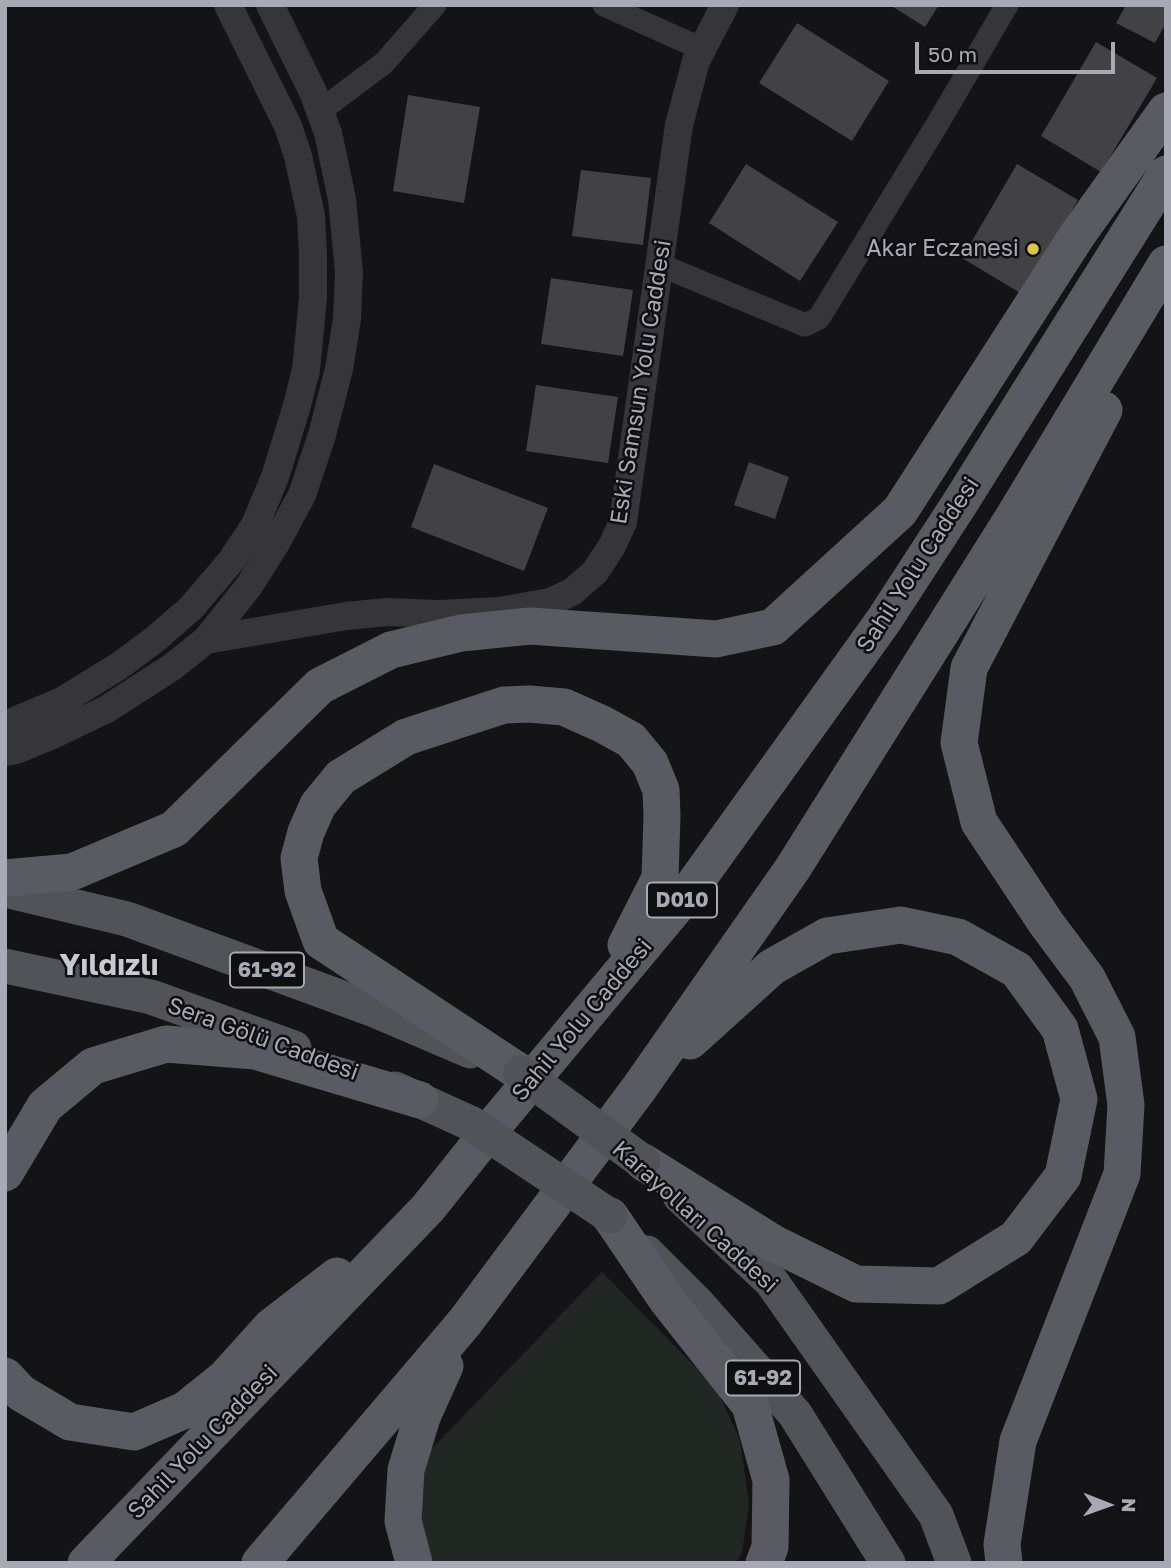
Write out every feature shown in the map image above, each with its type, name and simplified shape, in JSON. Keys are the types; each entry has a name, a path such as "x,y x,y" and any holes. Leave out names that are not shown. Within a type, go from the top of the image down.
{"highway":[{"path":"5,878 72,872 174,829 320,686 391,650 461,633 530,626 716,639 773,626 900,512 1078,234 1166,111"},
{"name":"Sahil Yolu Caddesi","path":"86,1563 428,1208 690,890 884,620 1166,174"},
{"path":"260,1563 465,1322 640,1087 793,868 1014,516 1166,264"},
{"path":"1003,1563 1002,1544 1018,1441 1122,1174 1126,1105 1117,1037 1087,978 1046,923 979,822 959,743 962,718 969,668 1166,294"},
{"path":"521,1073 321,941 303,891 299,858 306,832 318,805 341,777 406,737 504,705 564,707 631,740 650,763 661,790 660,878 598,1000"},
{"path":"640,1087 772,967 827,936 901,925 957,937 1017,970 1060,1029 1079,1099 1063,1176 1016,1238 939,1286 856,1284 773,1243 643,1162"},
{"path":"5,1172 45,1107 93,1066 166,1044 255,1051 420,1100"},
{"path":"5,1376 21,1393 70,1422 134,1432 185,1410 225,1378 271,1327 428,1208"},
{"path":"610,1216 667,1300 750,1405 771,1480 770,1547 764,1563"},
{"path":"414,1563 403,1521 406,1470 422,1417 465,1322"}],"main road":[{"name":"61-92","path":"5,890 139,923 372,1009 521,1073"},
{"name":"Sera Gölü Caddesi","path":"5,966 151,998 296,1048 472,1124 610,1216"},
{"name":"Karayolları Caddesi","path":"521,1073 643,1162 771,1281 936,1515 954,1563"},
{"name":"61-92","path":"610,1216 697,1303 795,1414 888,1563"}],"street":[{"path":"5,725 62,701 119,666 191,608 231,561 255,525 275,477 306,370 313,298 311,216 298,156 288,126 228,5"},
{"path":"5,752 55,734 107,709 172,667 206,640 249,586 302,495 322,435 339,369 347,319 349,272 342,199 328,133 313,92 270,5"},
{"path":"320,111 384,63 435,5"},
{"path":"604,5 702,49"},
{"name":"Eski Samsun Yolu Caddesi","path":"206,640 346,616 388,612 439,614 499,611 550,602 572,592 595,572 612,546 623,522 679,125 696,61 725,5"},
{"path":"660,265 805,325 819,318 1007,5"}],"shaded area":[{"path":"602,1272 716,1388 740,1440 749,1504 742,1552 736,1563 431,1563 422,1545 426,1455"}],"building":[{"path":"890,5 939,5 925,27"},
{"path":"1126,5 1166,5 1166,23 1155,43 1116,23"},
{"path":"797,23 889,81 852,141 759,83"},
{"path":"1096,42 1157,78 1101,172 1041,136"},
{"path":"408,95 480,107 464,203 393,191"},
{"path":"746,164 838,222 800,281 709,223"},
{"path":"1017,164 1078,200 1022,294 962,258"},
{"path":"581,170 651,178 643,245 572,236"},
{"path":"551,278 633,290 623,356 541,344"},
{"path":"536,385 618,397 608,463 526,451"},
{"path":"749,462 789,477 775,519 734,505"},
{"path":"434,464 548,508 524,571 411,527"}],"place":[{"name":"Akar Eczanesi","path":"1033,249"}],"district":[{"name":"Yıldızlı","path":"109,965"}]}
